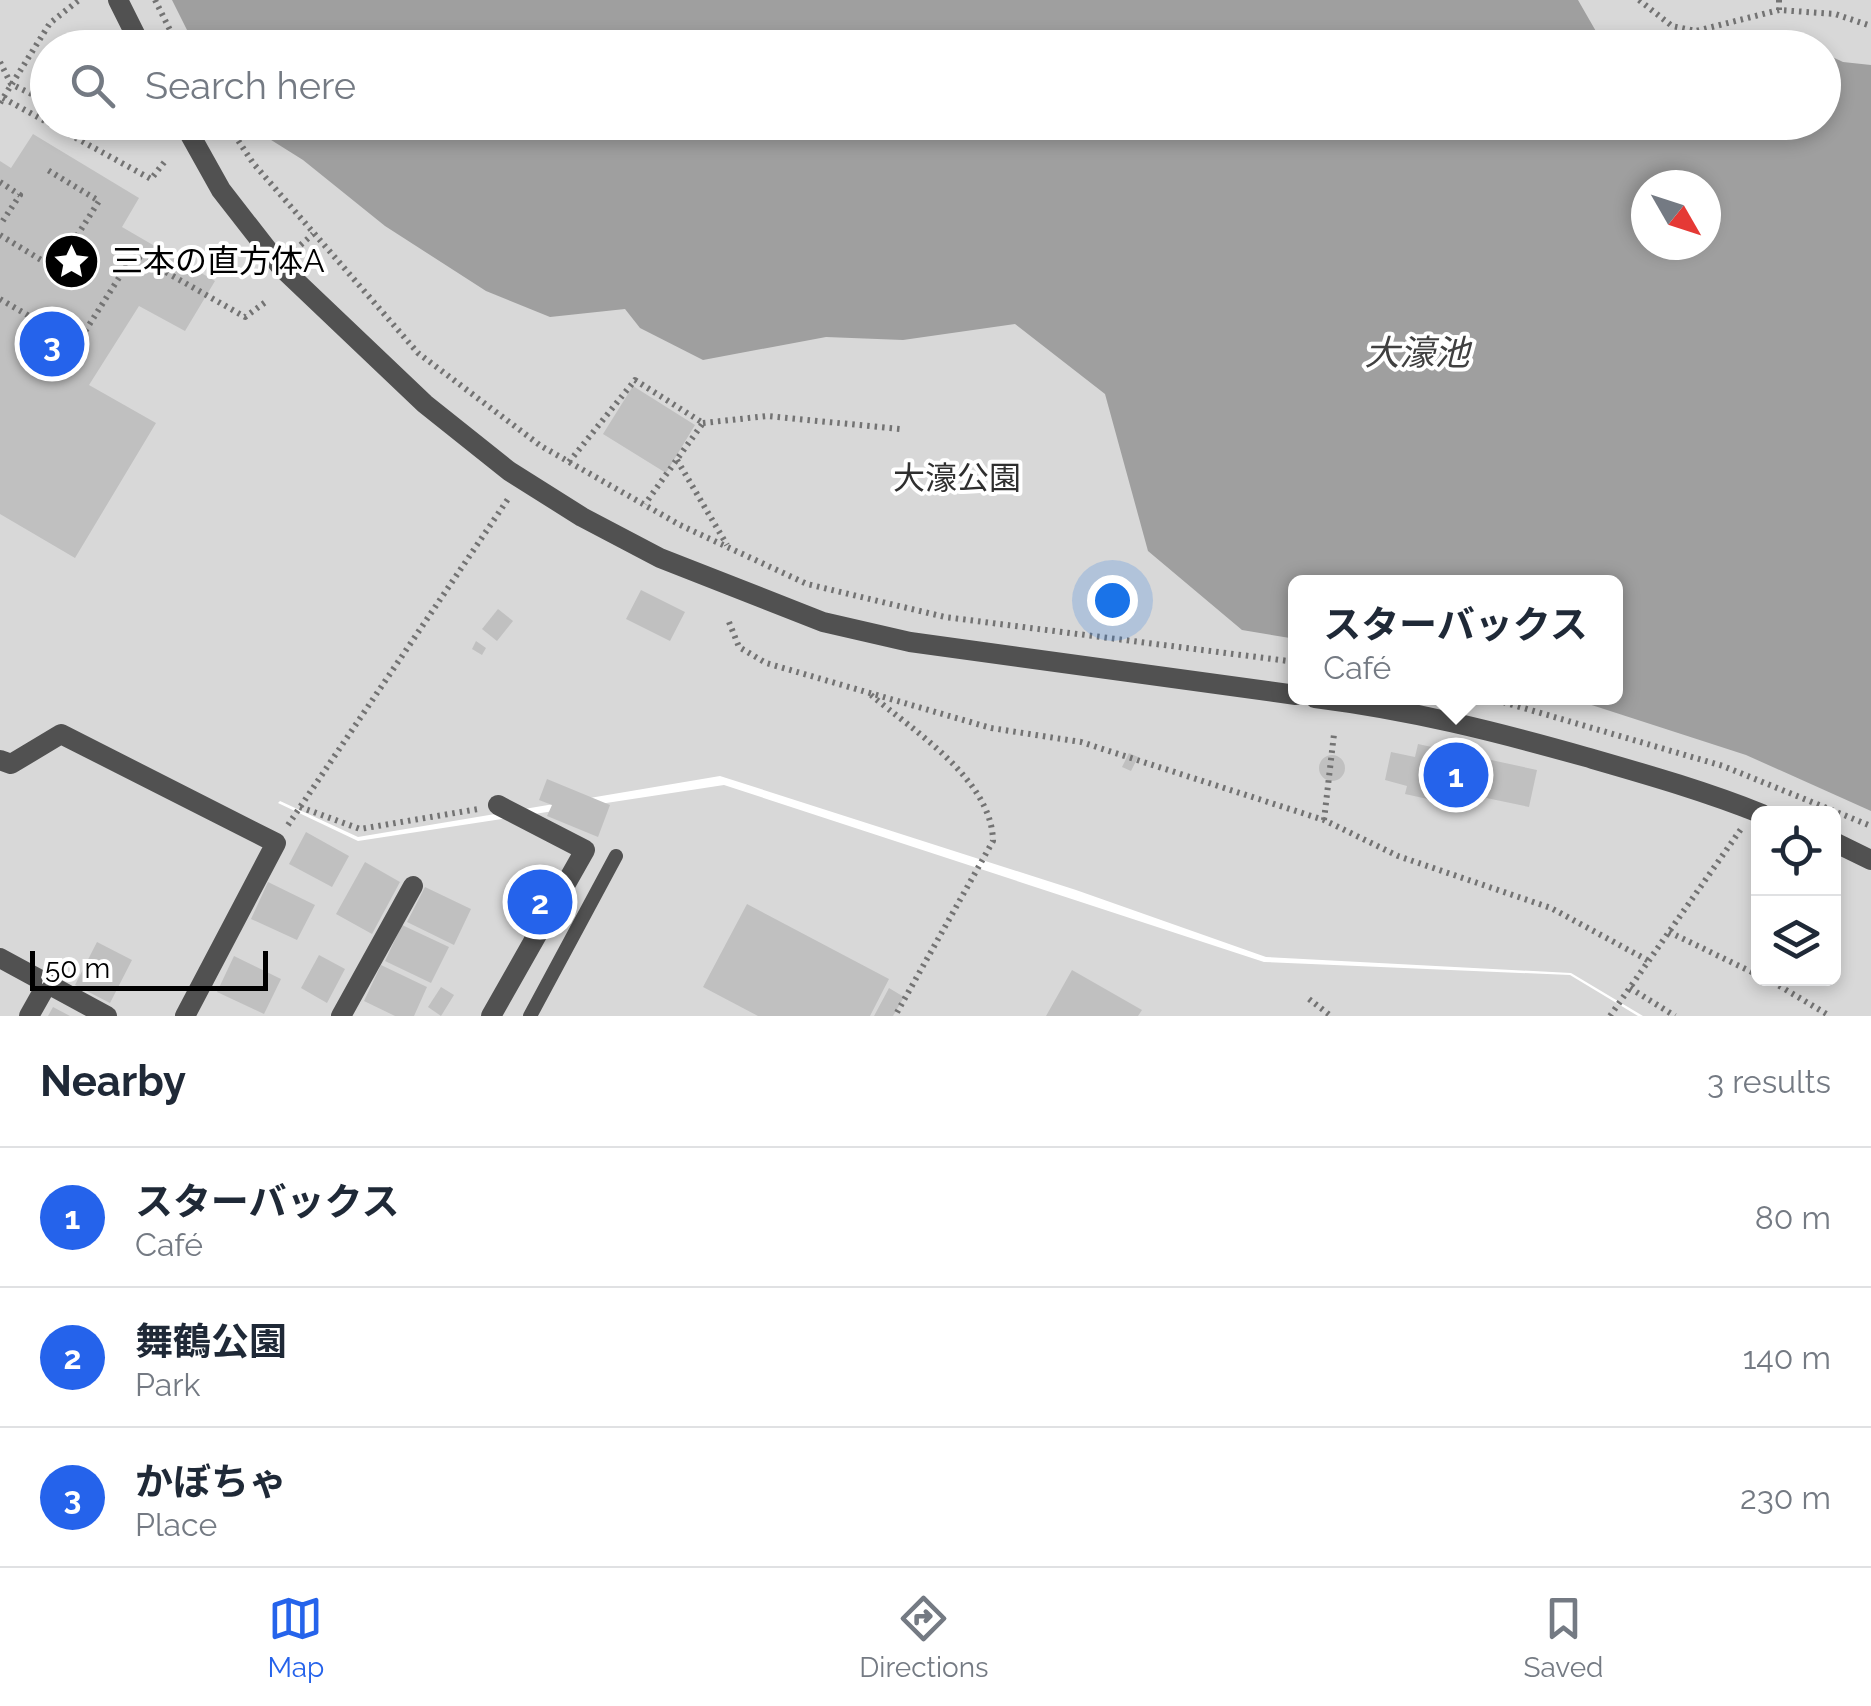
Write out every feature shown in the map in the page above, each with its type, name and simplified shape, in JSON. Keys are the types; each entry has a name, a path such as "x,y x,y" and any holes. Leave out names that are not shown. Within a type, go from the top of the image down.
{"street":[{"path":"118,0 133,30"},
{"path":"193,140 221,190 281,267 425,404 508,471 582,517 660,558 823,622 910,642 1288,694"},
{"path":"1373,705 1479,727 1651,776 1751,814"},
{"path":"0,760 11,764 61,734 276,843 185,1016"},
{"path":"491,1016 585,850 498,805"},
{"path":"1841,845 1871,860"},
{"path":"341,1016 414,886"},
{"path":"0,958 107,1016"},
{"path":"29,1016 47,984"}],"lane":[{"path":"530,1016 616,856"}],"path":[{"path":"45,30 79,0"},
{"path":"155,0 170,30"},
{"path":"1639,0 1672,26 1688,30"},
{"path":"1778,0 1779,10"},
{"path":"1704,30 1779,10 1835,14 1871,26"},
{"path":"30,54 2,100 30,115"},
{"path":"0,62 11,84 30,93"},
{"path":"76,140 151,180 166,160"},
{"path":"238,140 253,163 418,353 541,446 728,547 807,584 945,617 1288,661"},
{"path":"0,235 56,269 98,201 46,169"},
{"path":"0,182 20,195 0,225"},
{"path":"0,299 77,344 134,254 245,317 267,301"},
{"path":"569,462 635,380 703,424 767,416 900,429"},
{"path":"645,504 703,424"},
{"path":"677,460 728,547"},
{"path":"497,485 512,492 525,505"},
{"path":"276,843 512,492"},
{"path":"729,622 739,647 766,663 991,728 1081,742 1324,820 1398,856 1550,908 1649,961"},
{"path":"867,692 969,778 993,822 993,841 895,1016"},
{"path":"1514,705 1723,766 1871,826"},
{"path":"1324,820 1334,734"},
{"path":"300,807 360,829 498,805"},
{"path":"1610,1016 1751,820"},
{"path":"1722,822 1751,833"},
{"path":"1669,932 1751,972"},
{"path":"1779,986 1830,1016"},
{"path":"1630,988 1675,1016"},
{"path":"1309,1000 1331,1016"}],"green space":[{"name":"大濠公園","path":"0,0 1871,0 1871,1016 1643,1016 1571,973 1266,957 1076,890 720,776 358,837 278,803 358,841 724,785 1264,962 1570,975 1638,1016 0,1016"}],"water":[{"path":"172,0 1578,0 1595,30 187,30"},
{"name":"大濠池","path":"1841,61 1871,65 1871,811 1746,755 1592,705 1623,705 1623,575 1288,575 1288,638 1242,630 1148,551 1105,394 1015,324 903,340 826,337 703,360 640,328 625,309 550,317 486,291 385,226 303,160 271,140 1841,140"}],"building":[{"path":"30,139 43,140 139,198 122,227 215,281 185,331 139,306 89,385 156,423 75,558 0,514 0,161 11,168"},
{"path":"633,386 695,425 666,473 603,434"},
{"path":"641,590 685,612 670,641 626,619"},
{"path":"498,609 513,621 497,641 482,629"},
{"path":"476,641 486,648 482,655 472,649"},
{"path":"1418,744 1537,770 1529,807 1472,795 1469,808 1405,794 1407,786 1385,780 1391,752 1415,757"},
{"path":"1129,753 1138,757 1131,771 1122,767"},
{"path":"1332,755 1341,759 1345,768 1341,777 1332,781 1323,777 1319,768 1323,759"},
{"path":"547,779 610,805 598,837 547,816 552,805 539,800"},
{"path":"306,832 349,856 332,887 289,864"},
{"path":"365,862 400,882 372,934 336,914"},
{"path":"268,882 315,905 297,940 251,919"},
{"path":"425,887 471,909 454,945 407,922"},
{"path":"747,904 889,979 870,1016 758,1016 703,987"},
{"path":"402,925 449,947 431,983 385,961"},
{"path":"97,942 132,960 110,1003 75,985"},
{"path":"319,955 345,969 327,1003 301,988"},
{"path":"234,956 281,979 264,1014 217,992"},
{"path":"381,965 427,987 414,1016 395,1016 364,1001"},
{"path":"1072,970 1142,1010 1138,1016 1046,1016"},
{"path":"441,987 454,995 441,1016 428,1007"},
{"path":"889,988 904,997 893,1016 874,1016"},
{"path":"53,1007 70,1016 48,1016"}],"place":[{"name":"三本の直方体A","path":"72,261"},
{"name":"かぼちゃ","path":"52,344"},
{"name":"スターバックス","path":"1456,775"},
{"name":"舞鶴公園","path":"540,902"}]}
